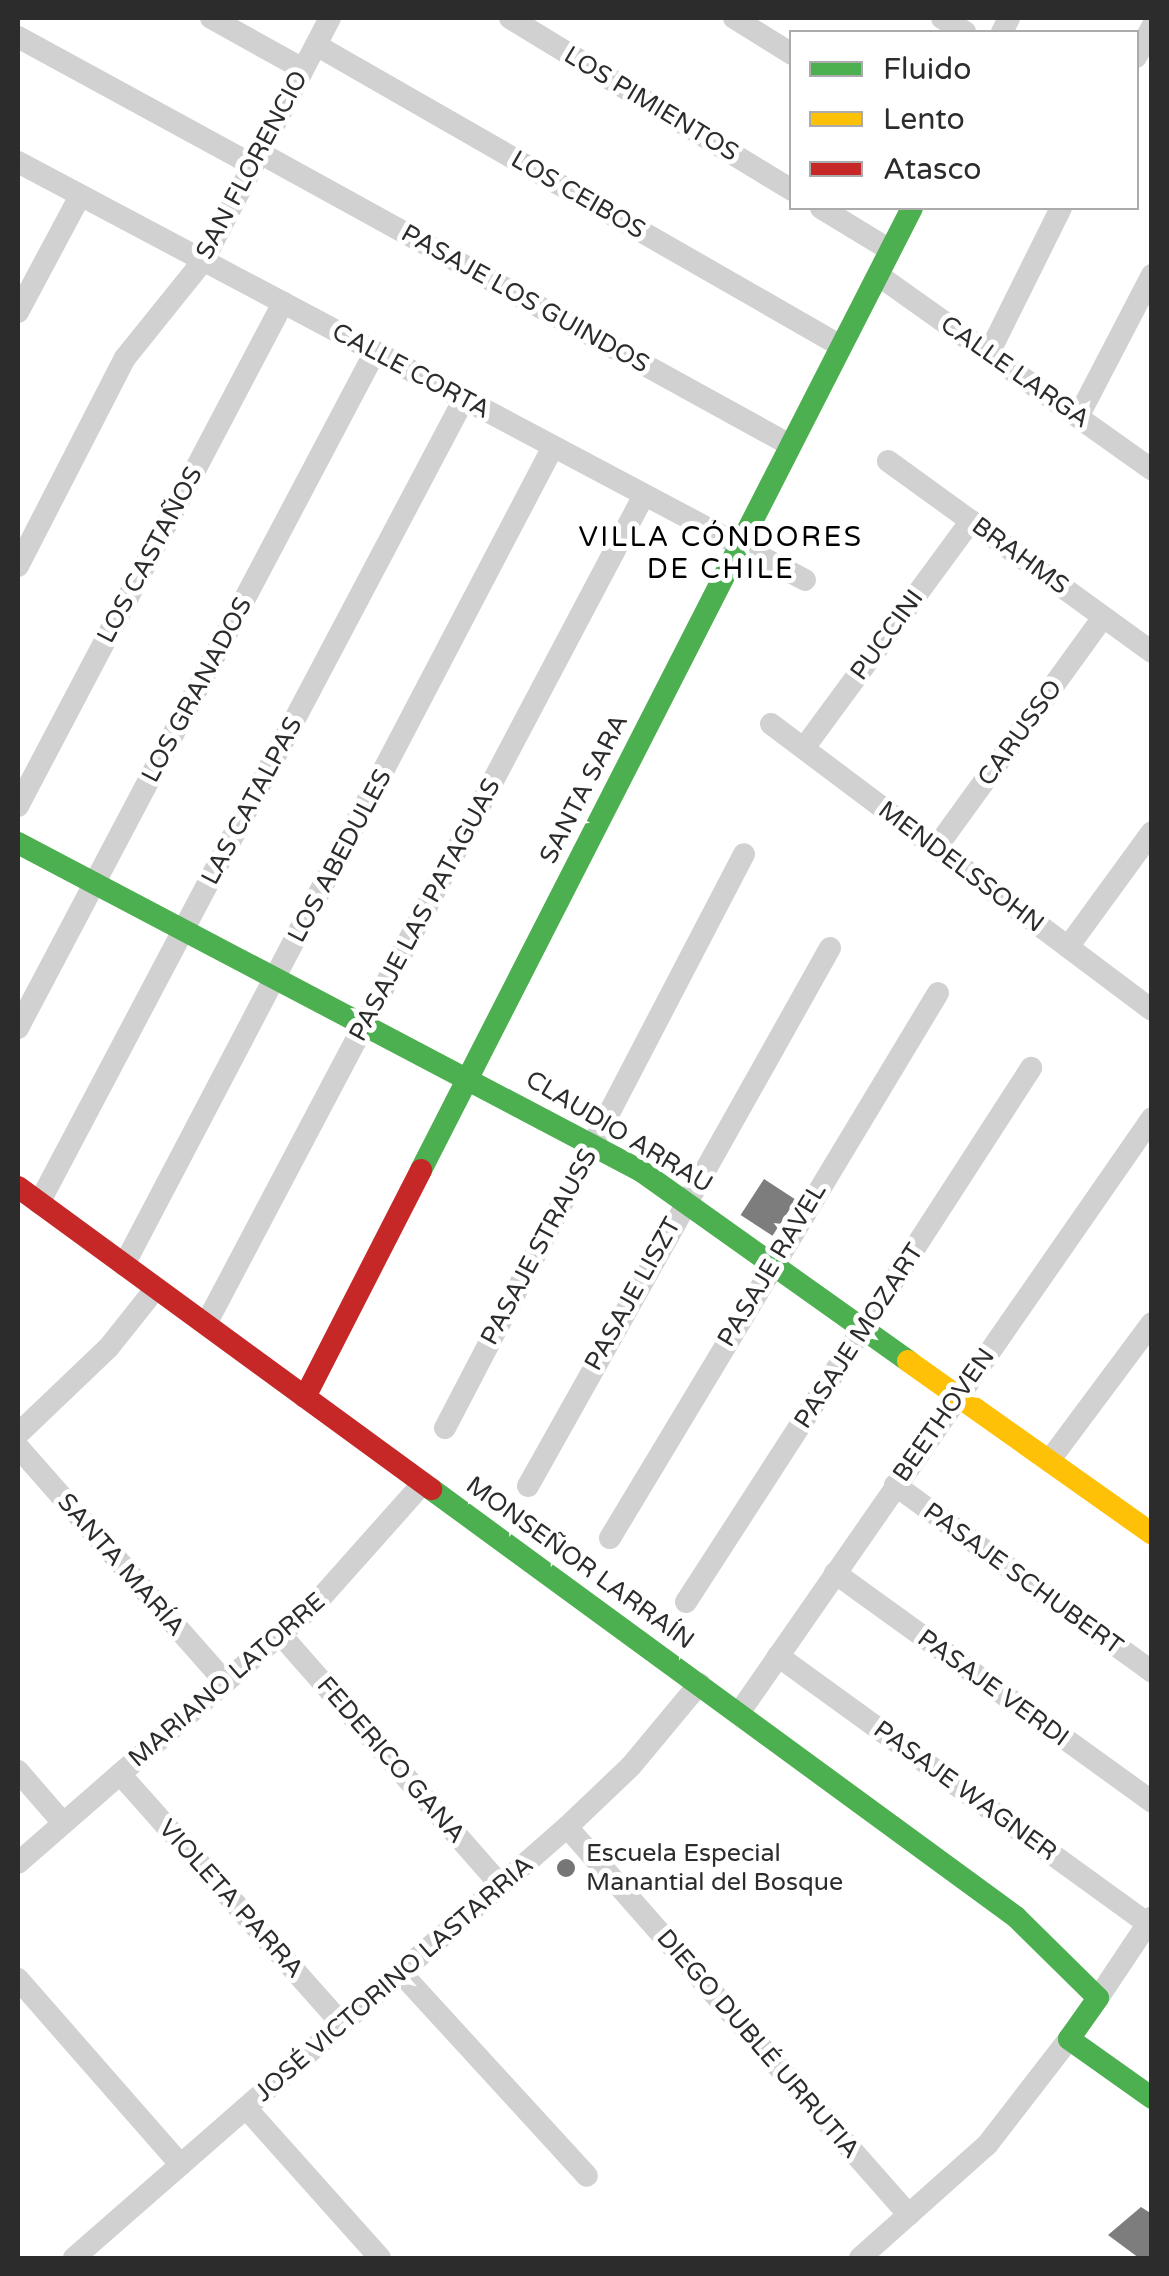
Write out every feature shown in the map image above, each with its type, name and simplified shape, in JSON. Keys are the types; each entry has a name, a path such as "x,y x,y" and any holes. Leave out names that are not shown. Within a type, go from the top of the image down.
{"street":[{"path":"210,18 303,69"},
{"name":"SAN FLORENCIO","path":"18,566 124,358 204,261 330,18"},
{"name":"LOS PIMIENTOS","path":"510,18 789,188"},
{"path":"734,18 789,52"},
{"path":"1139,51 1152,27"},
{"name":"PASAJE LOS GUINDOS","path":"18,37 256,159 790,445"},
{"name":"LOS CEIBOS","path":"316,45 841,346"},
{"name":"CALLE CORTA","path":"18,162 805,580"},
{"path":"18,312 80,196"},
{"path":"824,210 890,250"},
{"name":"SANTA SARA","path":"305,1397 911,210"},
{"path":"988,353 1061,210"},
{"name":"CALLE LARGA","path":"878,275 1152,470"},
{"path":"1078,418 1152,275"},
{"name":"LOS CASTAÑOS","path":"18,806 283,304"},
{"name":"LOS GRANADOS","path":"18,1028 375,352"},
{"name":"LAS CATALPAS","path":"39,1203 464,399"},
{"name":"LOS ABEDULES","path":"124,1265 554,447"},
{"name":"BRAHMS","path":"888,461 1152,652"},
{"name":"PASAJE LAS PATAGUAS","path":"206,1324 644,495"},
{"name":"PUCCINI","path":"804,748 971,520"},
{"name":"CARUSSO","path":"936,848 1104,617"},
{"name":"MENDELSSOHN","path":"770,724 1152,1010"},
{"path":"1068,947 1152,832"},
{"name":"CLAUDIO ARRAU","path":"18,843 594,1143 684,1200 1144,1528"},
{"name":"PASAJE STRAUSS","path":"445,1428 744,854"},
{"name":"PASAJE LISZT","path":"528,1486 684,1200 707,1172 830,948"},
{"name":"PASAJE RAVEL","path":"610,1538 772,1262 938,993"},
{"name":"PASAJE MOZART","path":"686,1602 1031,1068"},
{"name":"BEETHOVEN","path":"739,1713 1152,1118"},
{"name":"MONSEÑOR LARRAÍN","path":"18,1187 1016,1916 1098,1998"},
{"path":"18,1434 100,1357 156,1288"},
{"path":"1049,1461 1152,1323"},
{"name":"SANTA MARÍA","path":"18,1447 226,1682"},
{"name":"MARIANO LATORRE","path":"18,1863 354,1566 424,1483"},
{"name":"PASAJE SCHUBERT","path":"895,1485 1152,1672"},
{"path":"1144,1528 1152,1504"},
{"name":"PASAJE VERDI","path":"835,1573 1152,1802"},
{"name":"FEDERICO GANA","path":"281,1634 502,1885"},
{"name":"PASAJE WAGNER","path":"778,1656 1150,1923"},
{"name":"JOSÉ VICTORINO LASTARRIA","path":"81,2256 567,1827 631,1766 698,1684"},
{"path":"18,1770 63,1824"},
{"name":"VIOLETA PARRA","path":"120,1774 342,2024"},
{"name":"DIEGO DUBLÉ URRUTIA","path":"567,1827 909,2215"},
{"path":"860,2258 988,2145 1150,1923"},
{"path":"400,1973 586,2176"},
{"path":"18,1979 181,2165"},
{"path":"1069,2039 1152,2098"},
{"path":"246,2108 380,2258"}],"building":[{"path":"764,1179 796,1200 772,1236 741,1215"},
{"path":"1141,2207 1152,2214 1152,2258 1139,2258 1108,2235"}],"traffic: fast":[{"path":"421,1170 911,210"},
{"path":"18,843 641,1171 908,1361"},
{"path":"431,1489 1016,1917 1098,1998 1069,2039 1152,2098"}],"traffic: slow":[{"path":"908,1361 1152,1534"}],"traffic: jam":[{"path":"305,1397 421,1170"},
{"path":"18,1187 431,1489"}],"place":[{"name":"Escuela Especial Manantial del Bosque","path":"566,1868"}],"district":[{"name":"VILLA CÓNDORES DE CHILE","path":"721,553"}]}
